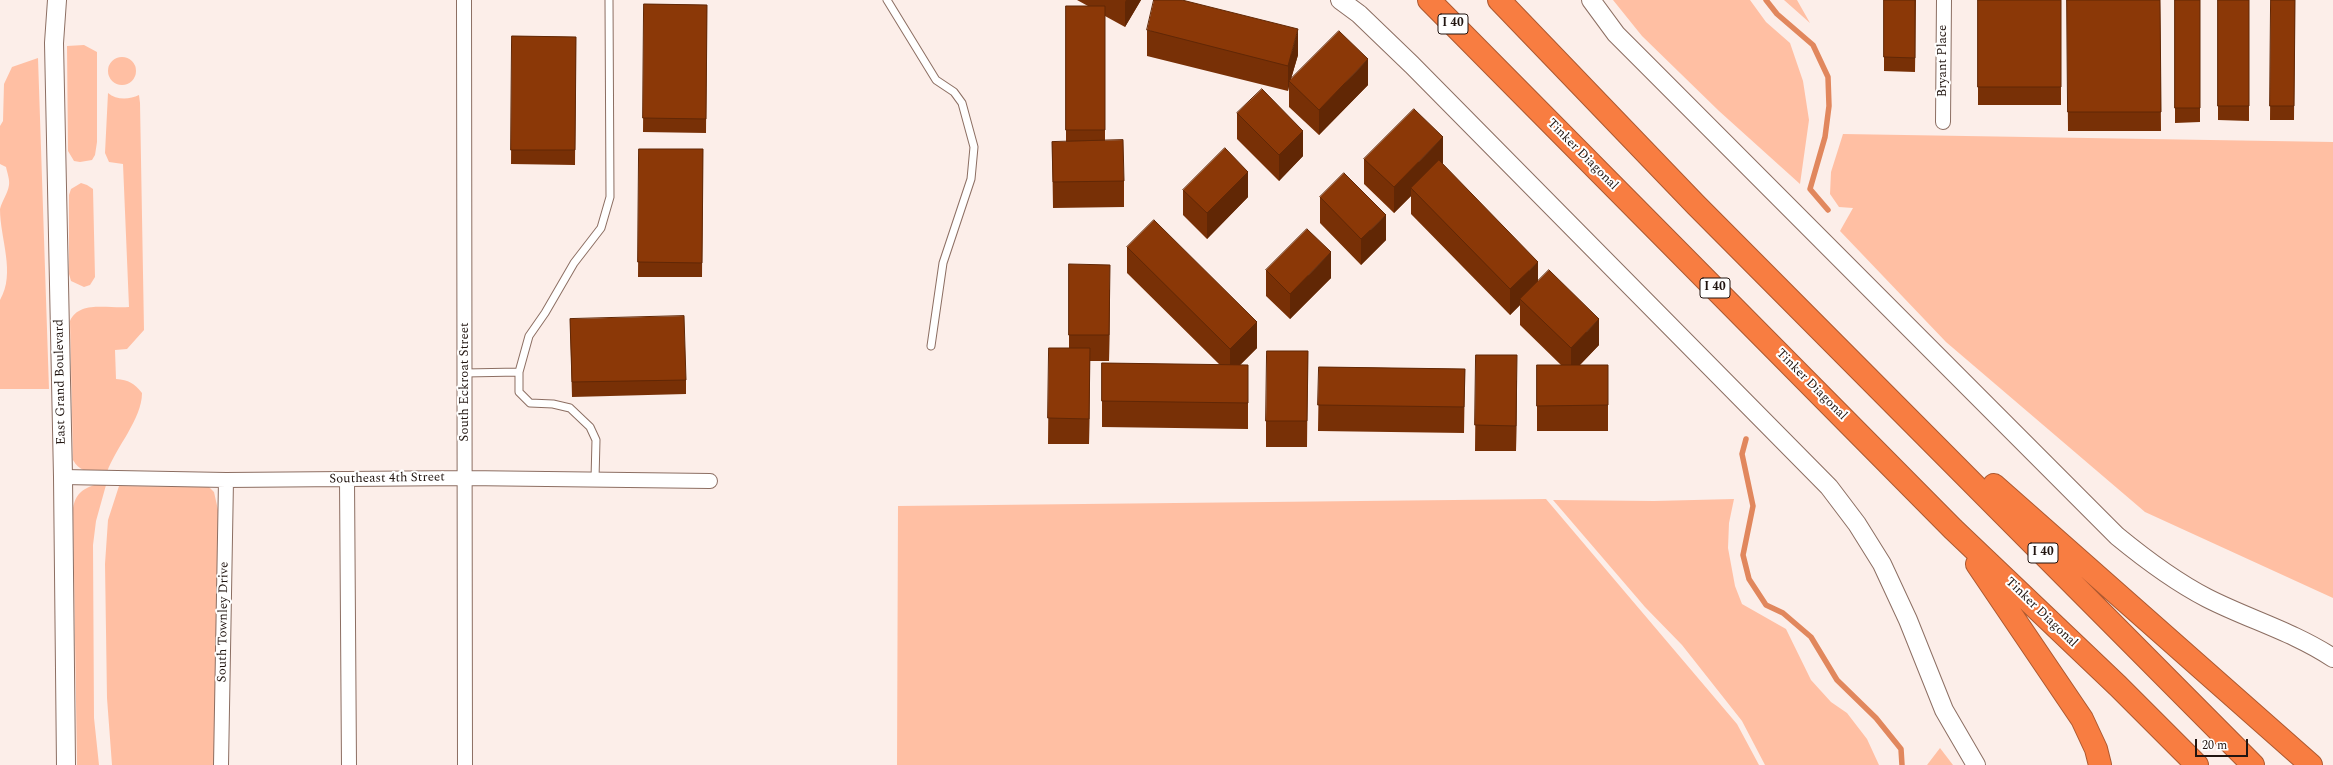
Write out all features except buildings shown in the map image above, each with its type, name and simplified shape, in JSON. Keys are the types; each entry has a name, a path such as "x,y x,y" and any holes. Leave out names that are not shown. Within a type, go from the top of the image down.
{"highway":[{"name":"Tinker Diagonal","path":"1429,0 1953,529 2118,686 2197,765"},
{"name":"I 40","path":"1501,2 1696,205 2253,765"},
{"path":"1832,341 2311,765"},
{"path":"1953,529 2082,719 2096,749 2100,765"}],"street":[{"name":"East Grand Boulevard","path":"57,0 54,42 63,477 66,765"},
{"name":"South Eckroat Street","path":"464,0 465,765"},
{"path":"1340,0 1359,14 1412,65 1829,487 1857,524 1882,564 1908,620 1923,663 1944,710 1976,765"},
{"path":"1590,0 1616,34 2117,536 2165,573 2189,588 2302,640 2333,658"},
{"name":"Bryant Place","path":"1943,122 1944,0"},
{"name":"Southeast 4th Street","path":"63,477 226,480 465,478 710,481"},
{"name":"South Townley Drive","path":"221,765 226,480"},
{"path":"347,480 349,765"}],"lane":[{"path":"596,479 596,440 590,426 570,408 553,404 530,403 519,392 519,372 529,336 545,313 574,263 600,228 610,196 609,0"},
{"path":"887,0 936,80 954,92 962,103 974,147 971,179 942,262 931,346"},
{"path":"465,373 519,372"}],"shaded area":[{"path":"1613,0 1750,0 1766,22 1790,43 1803,81 1809,120 1800,184 1719,111 1642,36"},
{"path":"1784,0 1797,0 1810,23"},
{"path":"84,45 97,52 97,142 95,155 92,160 80,162 74,161 68,151 67,46"},
{"path":"122,57 128,58 132,61 135,65 135,77 132,81 128,84 122,85 116,84 112,81 109,77 108,71 109,65 112,61 116,58"},
{"path":"38,58 49,389 0,389 0,300 5,290 7,267 0,209 9,183 6,167 0,164 0,126 3,121 4,84 12,67"},
{"path":"108,93 119,98 131,98 139,95 144,330 127,349 115,350 116,379 128,381 136,387 142,393 141,403 138,413 107,472 96,472 83,470 76,465 73,460 70,321 74,314 87,308 129,307 123,164 109,162 105,153"},
{"path":"1843,134 2333,142 2333,598 2145,512 1946,342 1840,231 1853,208 1839,207 1830,194 1831,172"},
{"path":"81,183 93,189 95,277 90,285 84,287 71,281 69,274 69,195 71,189"},
{"path":"94,485 106,485 96,521 93,545 94,718 99,765 77,765 73,508 80,493"},
{"path":"119,486 209,487 214,492 218,510 214,765 112,765 107,698 105,564 108,520"},
{"path":"1546,499 1737,724 1759,765 897,765 898,506"},
{"path":"1734,499 1729,523 1728,548 1735,586 1742,604 1786,629 1811,680 1831,702 1847,713 1867,739 1879,765 1765,765 1742,721 1682,645 1645,607 1553,500 1654,501"},
{"path":"1940,748 1953,765 1927,765"}],"waterway":[{"path":"1766,0 1777,14 1813,45 1828,77 1829,106 1825,137 1810,189 1828,210"},
{"path":"1746,439 1742,454 1753,506 1743,555 1749,579 1766,605 1783,613 1811,637 1837,680 1876,718 1901,749 1902,765"}]}
